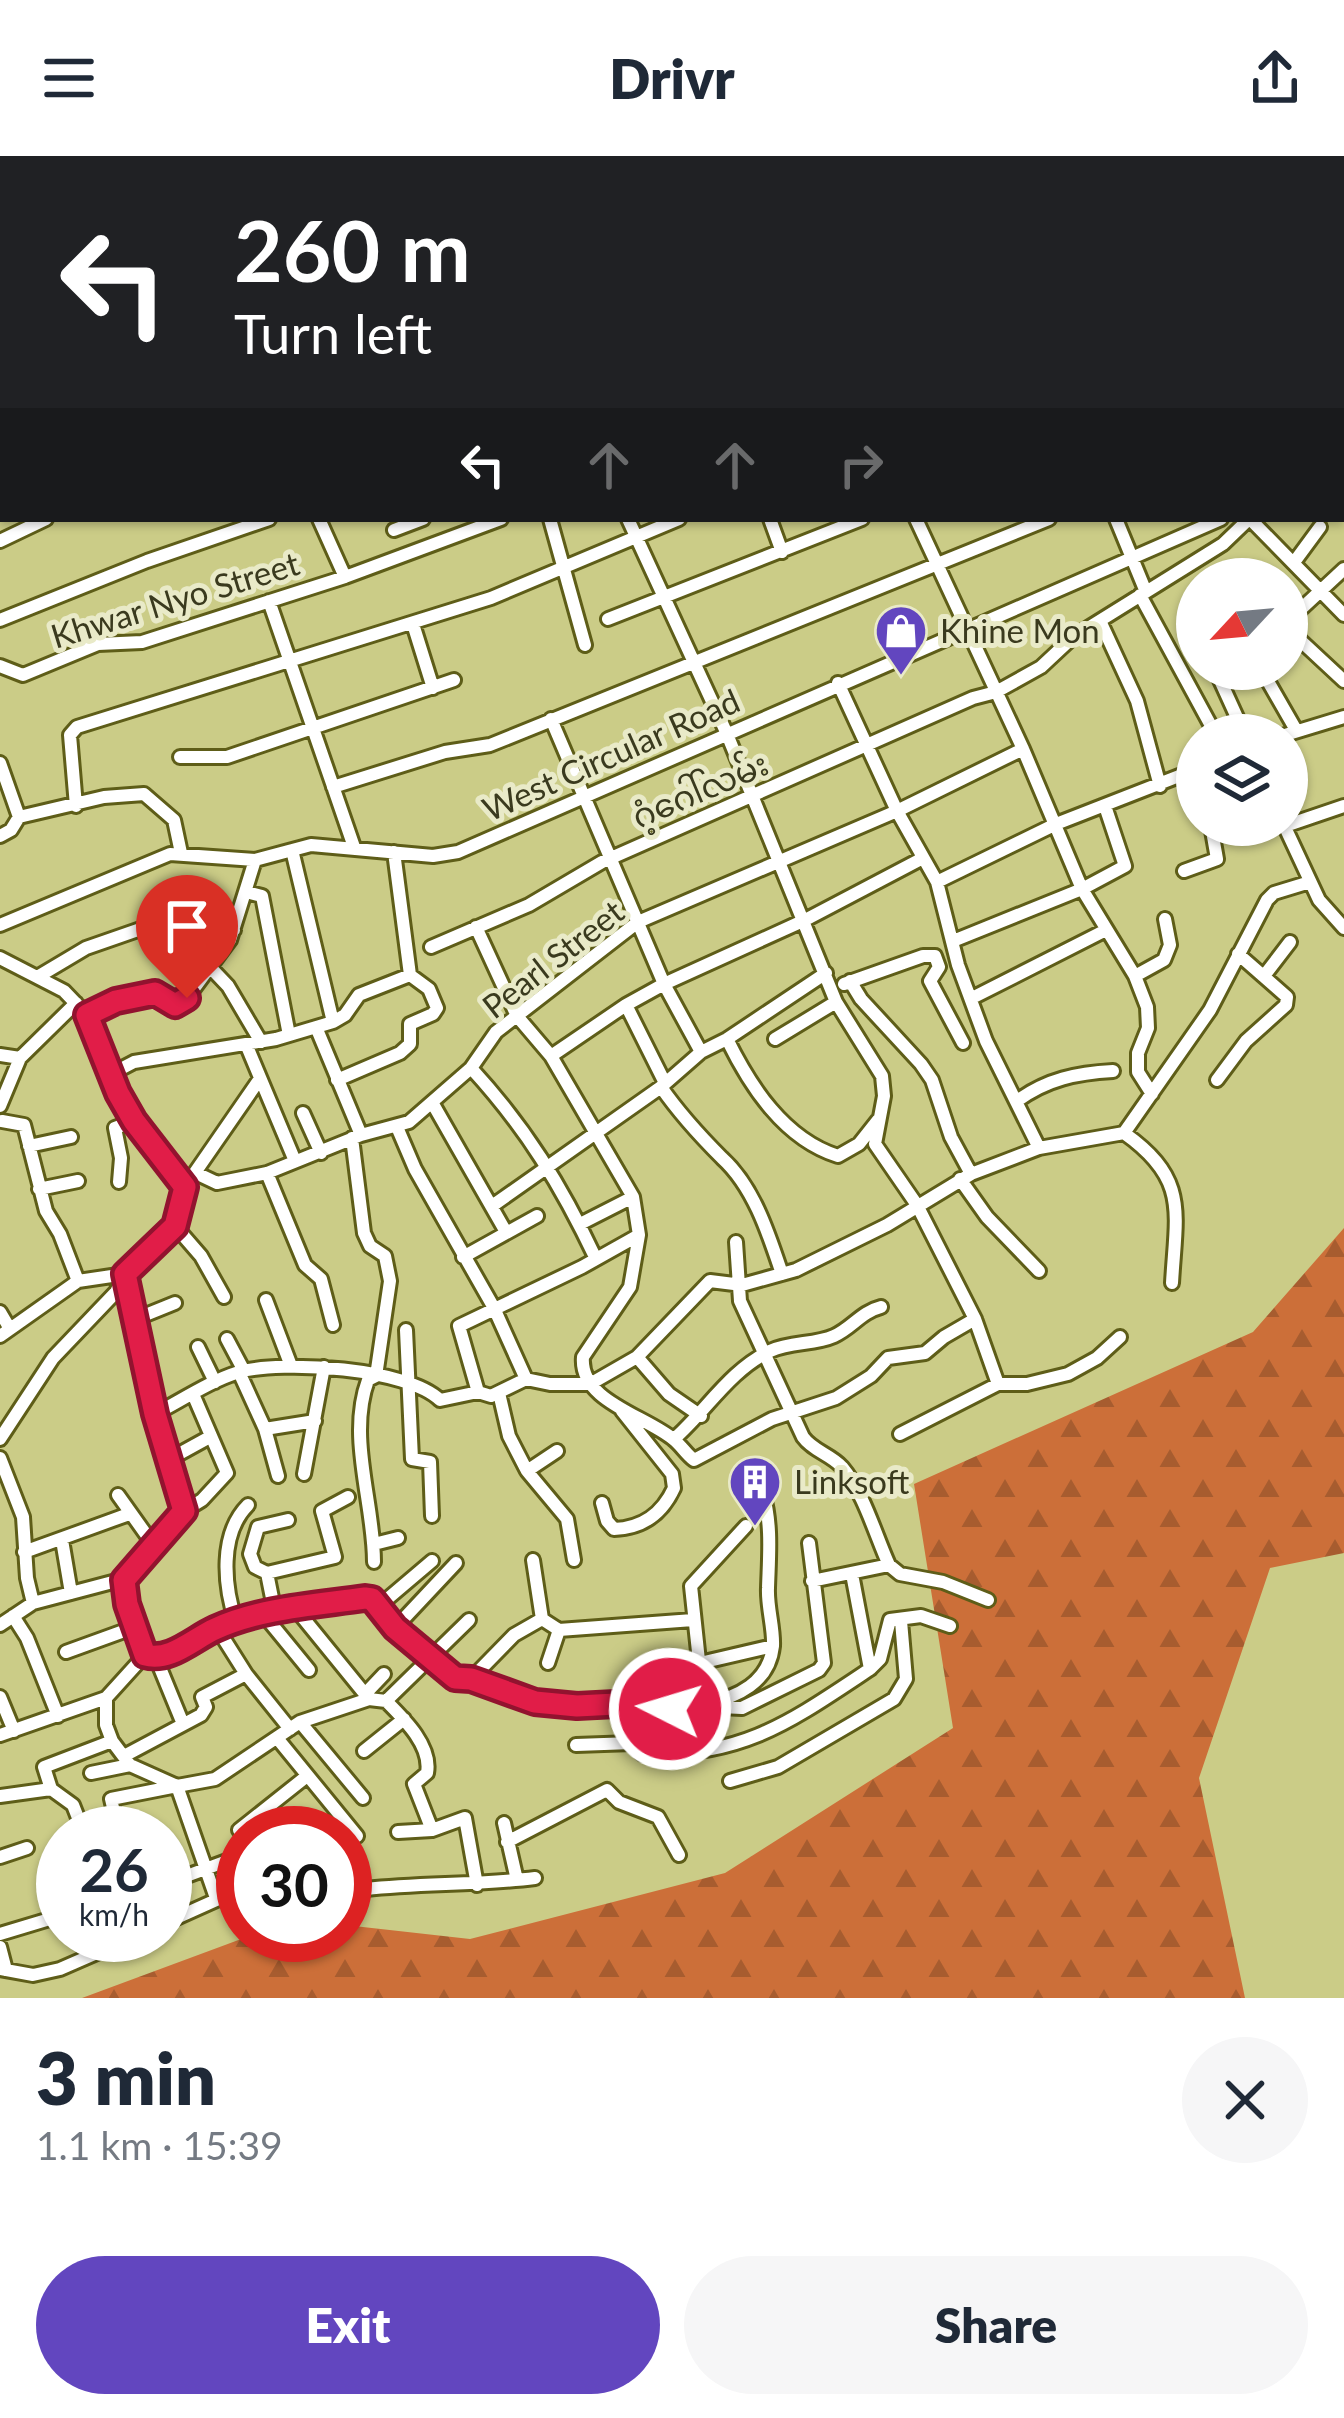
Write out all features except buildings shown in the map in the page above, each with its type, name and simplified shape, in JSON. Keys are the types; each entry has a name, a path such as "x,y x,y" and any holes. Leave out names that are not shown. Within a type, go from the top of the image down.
{"street":[{"path":"0,541 40,522"},
{"path":"0,620 260,522"},
{"path":"321,522 344,577"},
{"path":"394,530 415,522"},
{"name":"Khwar Nyo Street","path":"0,666 23,675 98,644 142,642 344,577 493,522"},
{"path":"551,522 585,645"},
{"path":"629,522 727,734 834,995 882,1076 884,1096 875,1144 917,1204 975,1319 998,1384"},
{"path":"76,806 70,735 77,727 412,624 672,522"},
{"path":"771,522 782,552"},
{"path":"608,619 855,522"},
{"path":"917,522 1082,889 1135,976 1147,1007 1148,1028 1138,1053 1138,1072 1152,1094"},
{"path":"333,788 445,752 490,745 1042,522"},
{"path":"1117,522 1143,594 1205,714"},
{"name":"West Circular Road","path":"0,925 170,854 255,860 310,845 433,856 458,852 1214,522"},
{"name":"ဂံ့ဂေါ်လမ်း","path":"431,947 529,905 610,859 995,692 1048,663 1072,638 1223,544 1247,522"},
{"path":"1253,522 1292,558"},
{"path":"1297,558 1320,527"},
{"path":"1308,603 1344,569"},
{"path":"1308,578 1344,615"},
{"path":"269,601 353,847"},
{"path":"1100,622 1137,701 1160,786"},
{"path":"412,624 433,688"},
{"path":"1308,646 1344,681"},
{"path":"180,757 227,757 454,680"},
{"path":"838,683 897,811 937,882 958,965 986,1041 1039,1148"},
{"path":"1308,727 1344,717"},
{"path":"551,719 664,984 701,1052"},
{"name":"Pearl Street","path":"197,1174 217,1183 268,1172 357,1136 397,1127 433,1104 471,1068 496,1032 638,922 897,811 1023,749"},
{"path":"0,763 19,817"},
{"path":"937,882 1056,824 1176,781"},
{"path":"0,836 19,817 104,797 144,794 158,801 174,820 181,854"},
{"path":"953,941 1082,889 1125,866 1106,806"},
{"path":"1308,818 1344,806"},
{"path":"1184,871 1217,859 1215,846"},
{"path":"1293,846 1319,900 1344,928"},
{"path":"292,850 333,1022"},
{"path":"338,1080 400,1053 410,1044 410,1024 436,1008 433,995 410,974 394,852"},
{"path":"551,1056 664,984 805,920 923,858"},
{"path":"87,1015 116,1001 155,993 175,1005 187,998 234,929 255,860"},
{"path":"155,1414 242,1372 291,1366 409,1382 430,1390 440,1400 478,1392 500,1394 526,1379 590,1384 637,1357 710,1281 742,1285 782,1274 887,1225 966,1176 1039,1148 1124,1133 1210,1010 1270,896 1310,881"},
{"path":"246,892 262,896 289,1035"},
{"path":"1135,976 1164,960 1170,945 1165,919"},
{"path":"39,976 86,948 154,923 234,929"},
{"path":"476,927 517,1016 551,1056 633,1197 639,1234 630,1287 583,1357 590,1384 674,1439 694,1460 794,1411 836,1398 872,1376 888,1358 925,1353 975,1319"},
{"path":"972,998 1106,930"},
{"path":"1264,976 1290,942"},
{"path":"1216,1080 1246,1041 1286,1005 1287,997 1238,954"},
{"path":"775,1039 850,981 935,956 939,967 930,981 963,1043"},
{"path":"0,958 39,976 87,1015 134,1121 185,1187"},
{"path":"209,967 228,986 254,1043 260,1080 295,1161"},
{"path":"492,1207 701,1052 826,973"},
{"path":"111,1074 134,1062 254,1043 333,1022 345,1015 359,995 410,974"},
{"path":"850,981 932,1080 966,1176 987,1217 1039,1271"},
{"path":"76,1003 20,1058 0,1117 23,1125 39,1189 78,1281"},
{"path":"626,1005 663,1084 754,1204 782,1274"},
{"path":"316,1027 357,1136 364,1233 370,1246 385,1256 390,1281 376,1376"},
{"path":"727,1039 751,1088 818,1148 838,1156 849,1151 878,1120"},
{"path":"0,1054 20,1058"},
{"path":"471,1068 515,1116 548,1166 596,1259"},
{"path":"1017,1101 1057,1078 1114,1071"},
{"path":"0,1439 53,1358 116,1292 125,1274 175,1226 185,1187 260,1080"},
{"path":"433,1104 506,1232"},
{"path":"303,1113 320,1153"},
{"path":"119,1182 121,1158 115,1128 134,1121"},
{"path":"397,1127 494,1308 526,1379"},
{"path":"1124,1133 1162,1166 1174,1194 1172,1283"},
{"path":"29,1146 71,1137"},
{"path":"268,1172 304,1265 320,1279 333,1325"},
{"path":"39,1189 78,1181"},
{"path":"580,1224 633,1197"},
{"path":"463,1256 537,1216"},
{"path":"175,1226 201,1256 224,1297"},
{"path":"478,1392 459,1327 639,1234"},
{"path":"736,1242 740,1300 765,1354 809,1445 844,1469 889,1565 900,1574 943,1582 988,1600"},
{"path":"0,1312 5,1332 78,1281 125,1274"},
{"path":"125,1274 155,1414 184,1511"},
{"path":"266,1300 291,1366"},
{"path":"133,1320 176,1304"},
{"path":"674,1439 701,1416 710,1398 765,1354 794,1342 829,1339 866,1310 881,1307"},
{"path":"406,1330 412,1459 430,1462 433,1516"},
{"path":"900,1434 998,1384 1027,1384 1068,1374 1097,1358 1120,1337"},
{"path":"227,1339 265,1429 278,1476"},
{"path":"198,1347 215,1382"},
{"path":"637,1357 669,1394 701,1416"},
{"path":"304,1474 324,1367"},
{"path":"374,1562 360,1430 364,1391 368,1380 376,1376"},
{"path":"0,1625 33,1603 124,1580 184,1511 202,1500 227,1473 208,1438 193,1394"},
{"path":"500,1394 509,1436 526,1471 567,1519 574,1560"},
{"path":"602,1503 607,1521 614,1529 623,1529 644,1523 659,1511 674,1488 672,1474 618,1405"},
{"path":"265,1429 315,1421"},
{"path":"168,1460 208,1438"},
{"path":"526,1471 557,1451"},
{"path":"0,1458 23,1517 33,1603"},
{"path":"0,1697 7,1733 106,1698 150,1656 217,1628 295,1608 365,1598 455,1678 471,1679 535,1702 616,1704 642,1713 728,1700 751,1688 772,1646 767,1594 770,1517 763,1493"},
{"path":"118,1495 154,1547"},
{"path":"288,1520 255,1531 250,1561 267,1573 335,1557 322,1511 348,1497"},
{"path":"236,1622 229,1601 228,1556 233,1526 248,1505"},
{"path":"24,1552 129,1514"},
{"path":"699,1661 691,1586 746,1526"},
{"path":"374,1544 398,1538"},
{"path":"62,1540 71,1593"},
{"path":"698,1706 742,1708 819,1670 824,1656 808,1543"},
{"path":"533,1560 542,1618 559,1630 694,1620"},
{"path":"379,1606 432,1561"},
{"path":"395,1628 456,1563"},
{"path":"812,1581 889,1565"},
{"path":"267,1573 270,1614 309,1670"},
{"path":"852,1574 870,1669"},
{"path":"124,1580 135,1627 183,1724"},
{"path":"295,1608 367,1696 386,1701 404,1719 427,1755 430,1766 414,1784 431,1830"},
{"path":"13,1616 27,1638 58,1716"},
{"path":"576,1745 632,1743 642,1754 669,1755 754,1740 870,1669 880,1659 889,1623 921,1616 950,1626"},
{"path":"471,1679 514,1636 542,1618"},
{"path":"386,1701 469,1620"},
{"path":"730,1780 778,1767 894,1699 907,1679 901,1621"},
{"path":"66,1652 135,1627"},
{"path":"217,1628 246,1674 363,1798"},
{"path":"548,1663 559,1630"},
{"path":"657,1673 772,1646"},
{"path":"91,1773 127,1760 203,1714 202,1697 246,1674"},
{"path":"113,1806 111,1799 215,1778 295,1725 367,1696 384,1674"},
{"path":"106,1698 106,1725 127,1760 177,1786 216,1898 192,1909"},
{"path":"632,1743 642,1713"},
{"path":"364,1751 404,1719"},
{"path":"277,1738 332,1806"},
{"path":"73,1806 51,1789 44,1767 112,1741"},
{"path":"269,1806 307,1776"},
{"path":"0,1796 51,1789"},
{"path":"507,1842 607,1790 619,1802 658,1817 679,1856"},
{"path":"398,1832 431,1830 465,1818 477,1885"},
{"path":"504,1823 517,1880"},
{"path":"0,1857 27,1848"},
{"path":"192,1874 216,1865"},
{"path":"372,1889 535,1878"},
{"path":"0,1934 36,1923"},
{"path":"0,1947 3,1969 33,1975 76,1962"}],"green space":[{"path":"1344,1228 1344,1553 1270,1568 1199,1778 1245,1998 82,1998 179,1962 192,1962 192,1957 216,1948 216,1962 372,1962 372,1928 470,1939 725,1873 953,1728 914,1484 1253,1332"}],"place":[{"name":"Khine Mon","path":"901,677"},
{"name":"Linksoft","path":"755,1528"}],"route":[{"path":"187,998 175,1005 155,993 116,1001 87,1015 118,1093 185,1187 175,1226 125,1274 155,1414 184,1511 124,1580 145,1655 156,1658 236,1622 365,1598 372,1599 395,1628 455,1678 471,1679 535,1702 616,1704 642,1713 670,1709"}]}
